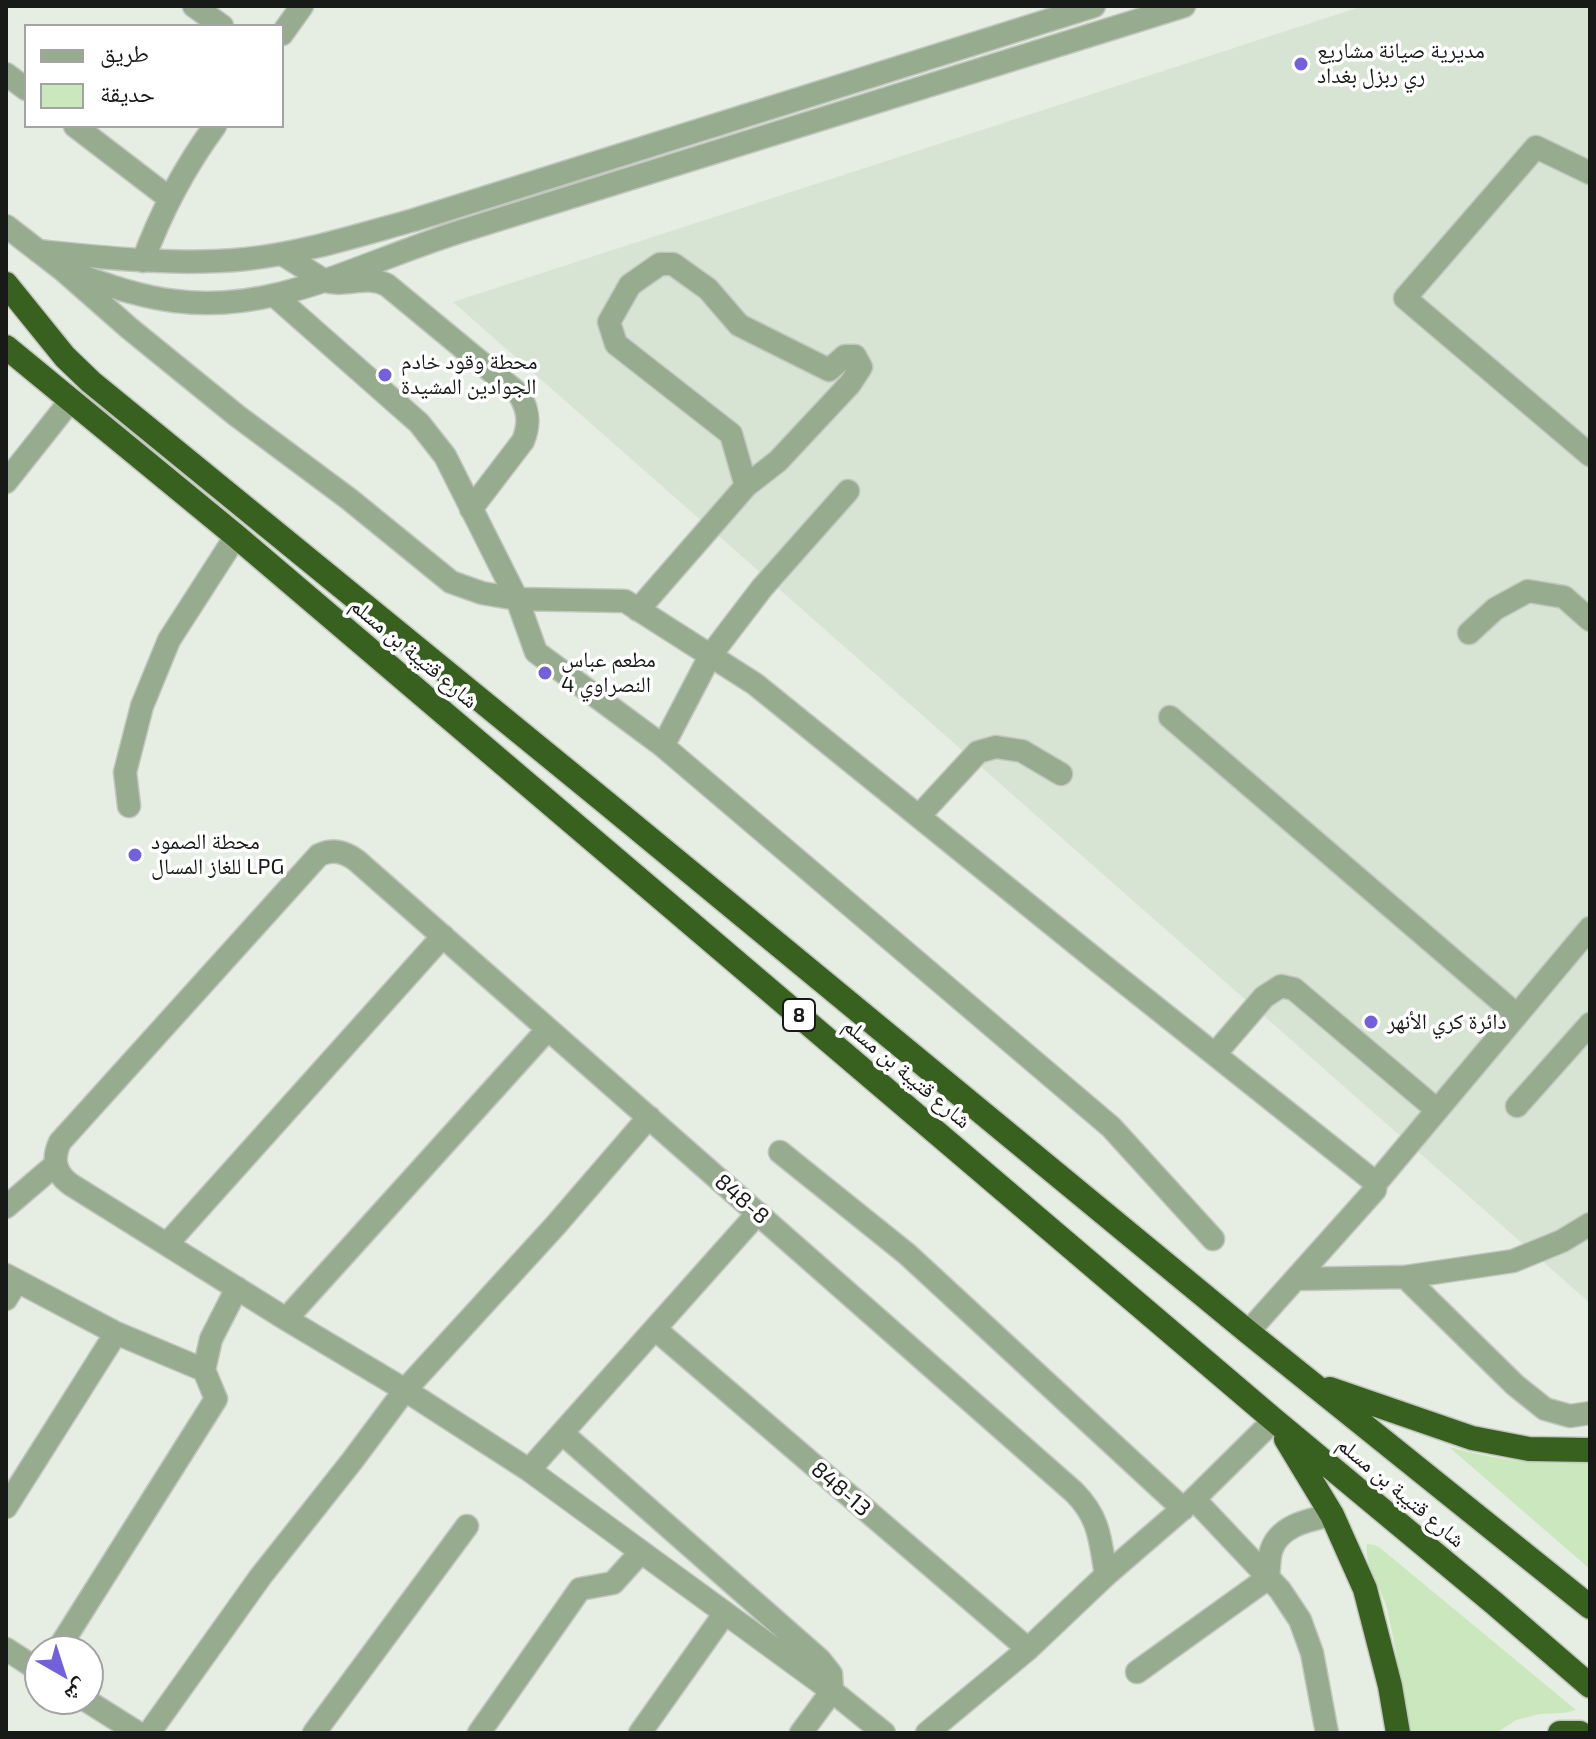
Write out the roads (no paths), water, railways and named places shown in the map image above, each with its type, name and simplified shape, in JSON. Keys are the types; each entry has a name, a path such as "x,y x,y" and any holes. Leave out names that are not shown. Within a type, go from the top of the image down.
{"highway":[{"name":"شارع قتيبة بن مسلم","path":"6,284 65,357 91,382 1248,1332 1590,1607"},
{"name":"شارع قتيبة بن مسلم","path":"6,347 236,536 1590,1686"},
{"path":"1306,1379 1472,1438 1529,1449 1590,1450"},
{"path":"1274,1420 1332,1515 1365,1589 1390,1686 1398,1733"},
{"path":"1560,1733 1580,1733"}],"street":[{"path":"194,6 219,24"},
{"path":"284,31 302,6"},
{"path":"38,251 143,261 195,262 282,254 414,220 1094,6"},
{"path":"63,270 134,294 177,302 243,301 275,296 468,229 1184,6"},
{"path":"6,74 24,88"},
{"path":"78,128 169,198"},
{"path":"143,261 169,198 214,128"},
{"path":"1590,173 1536,147 1405,298 1590,455"},
{"path":"6,226 236,415 349,499 451,582 482,593 517,599 625,601 755,684 1376,1183"},
{"path":"282,254 325,281 344,284 371,279 387,285 512,387 524,403 528,422 523,441 471,509"},
{"path":"638,610 746,486 778,461 850,384 861,367 855,356 845,356 829,370 739,325 708,289 673,264 660,264 630,285 609,322 616,344 731,434 746,486"},
{"path":"275,296 419,423 445,456 517,599 536,652 663,746 1111,1127 1213,1239"},
{"path":"7,479 71,400"},
{"path":"663,746 710,656 762,588 848,491"},
{"path":"129,806 125,772 142,706 169,640 236,536"},
{"path":"1469,633 1495,609 1528,591 1564,597 1590,620"},
{"path":"1170,717 1517,1015"},
{"path":"919,816 978,752 996,747 1022,751 1061,774"},
{"name":"848-8","path":"55,1165 60,1142 311,862 328,851 348,854 1083,1501 1097,1524 1106,1575"},
{"path":"1248,1332 1375,1190 1376,1183 1590,928"},
{"path":"167,1244 443,936"},
{"path":"1215,1054 1264,997 1281,986 1294,989 1437,1110"},
{"path":"1517,1106 1590,1024"},
{"path":"286,1319 548,1029"},
{"path":"149,1733 261,1576 405,1390 555,1226 649,1117"},
{"path":"780,1152 907,1254 1268,1578 1291,1605 1307,1636 1327,1733"},
{"path":"6,1207 55,1165 58,1173 70,1184 529,1470 832,1691 884,1733"},
{"path":"529,1470 758,1213"},
{"path":"1296,1279 1405,1277 1513,1261 1562,1241 1590,1224"},
{"path":"1405,1277 1515,1385 1545,1409 1570,1416 1590,1413"},
{"path":"10,1285 204,1370"},
{"path":"67,1635 216,1399 204,1370 211,1339 237,1288"},
{"name":"848-13","path":"655,1329 1028,1649"},
{"path":"6,1507 116,1333"},
{"path":"927,1733 1028,1649 1106,1575 1189,1504 1274,1420"},
{"path":"562,1433 820,1660 831,1674 832,1691 801,1733"},
{"path":"1137,1672 1268,1578 1271,1551 1277,1539 1297,1523 1332,1515"},
{"path":"314,1733 467,1526"},
{"path":"479,1733 580,1589 613,1583 641,1552"},
{"path":"640,1733 725,1613"},
{"path":"6,1649 24,1661"},
{"path":"110,1726 138,1733"}],"place":[{"name":"مديرية صيانة مشاريع ري ربزل بغداد","path":"1301,64"},
{"name":"محطة وقود خادم الجوادين المشيدة","path":"385,375"},
{"name":"مطعم عباس النصراوي 4","path":"545,673"},
{"name":"محطة الصمود للغاز المسال LPG","path":"135,855"},
{"name":"دائرة كري الأنهر","path":"1371,1022"}]}
